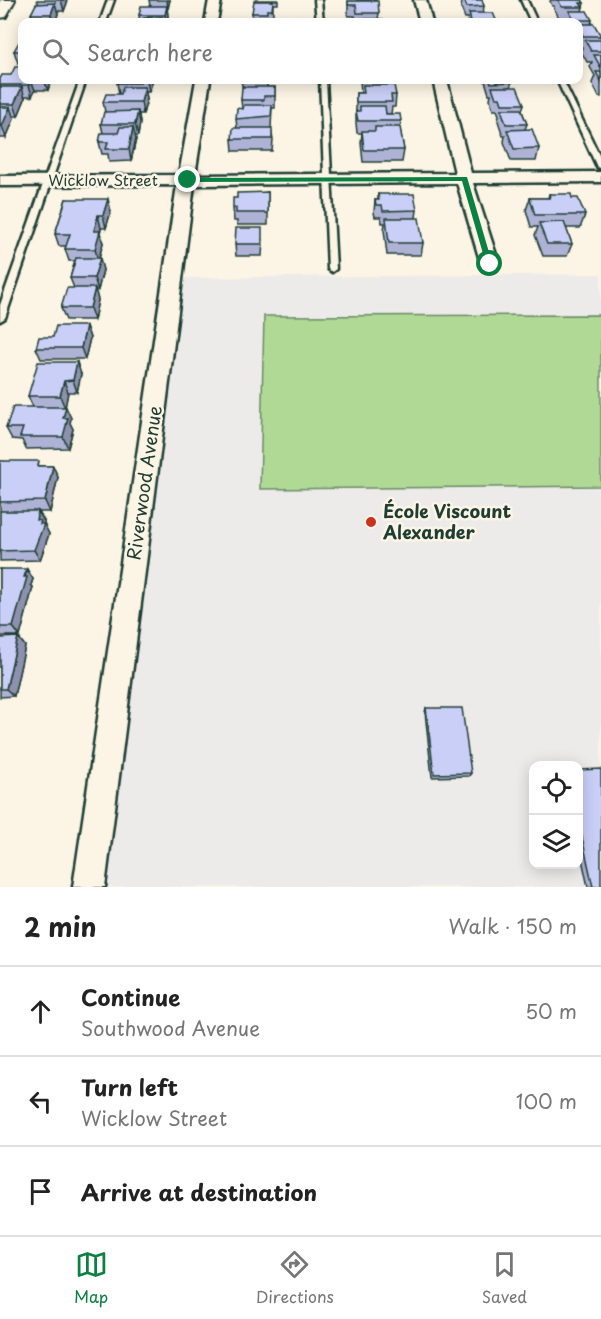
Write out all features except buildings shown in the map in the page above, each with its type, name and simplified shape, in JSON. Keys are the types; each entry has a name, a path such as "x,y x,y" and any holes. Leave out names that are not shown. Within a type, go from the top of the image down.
{"street":[{"path":"0,13 7,0"},
{"path":"213,18 215,0"},
{"path":"420,0 425,18"},
{"name":"Riverwood Avenue","path":"89,887 202,84"},
{"path":"441,84 464,179 490,264"},
{"name":"Wicklow Street","path":"0,181 601,177"}],"lane":[{"path":"104,18 111,0"},
{"path":"318,0 320,18"},
{"path":"524,0 532,18"},
{"path":"0,318 82,84"},
{"path":"323,84 332,268"},
{"path":"562,84 601,167"}],"shaded area":[{"name":"École Viscount Alexander","path":"601,274 601,887 89,887 176,278"}],"green space":[{"path":"601,315 601,486 260,489 264,316"}],"place":[{"name":"École Viscount Alexander","path":"371,522"}],"route":[{"path":"188,180 464,179 490,264"}]}
